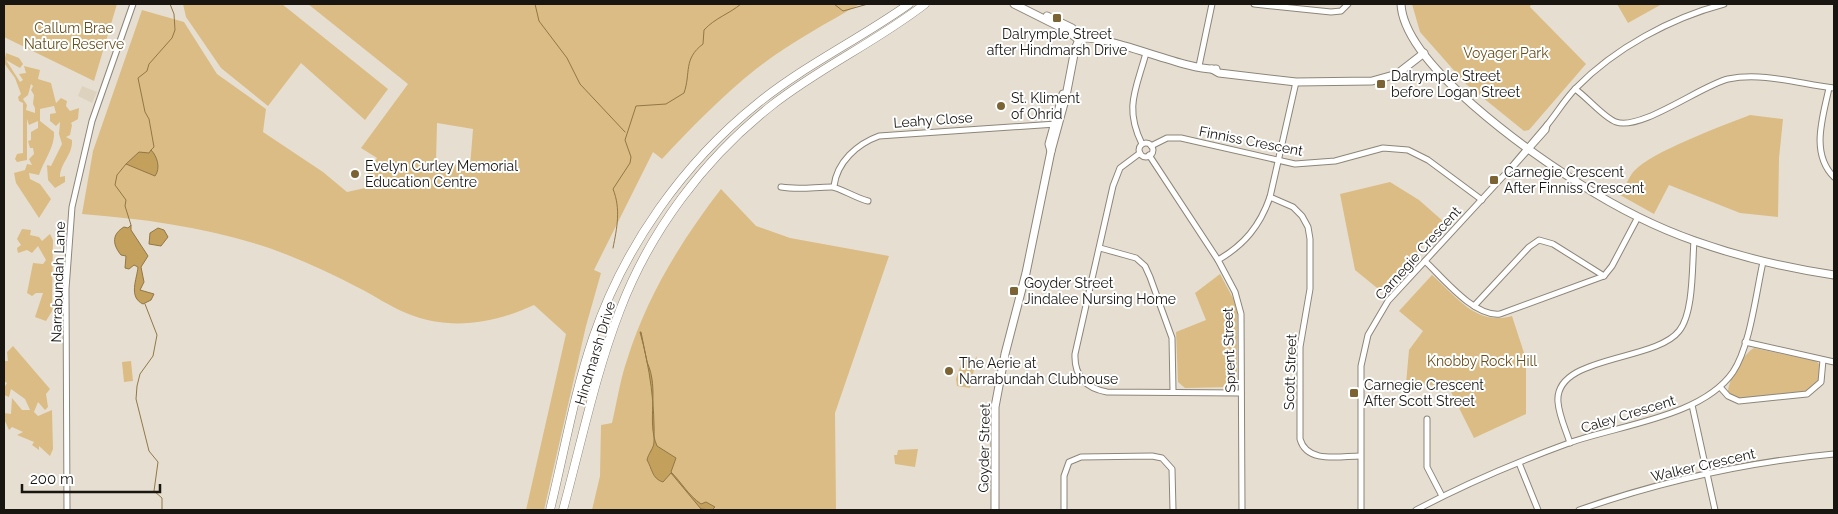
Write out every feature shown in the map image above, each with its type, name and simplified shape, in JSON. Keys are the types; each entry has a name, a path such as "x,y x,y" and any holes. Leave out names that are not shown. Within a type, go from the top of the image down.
{"main road":[{"name":"Hindmarsh Drive","path":"550,510 594,338 626,265 667,199 713,144 757,104 806,68 909,4"},
{"name":"Hindmarsh Drive","path":"563,510 605,354 620,308 647,252 680,200 720,152 770,107 925,4"}],"street":[{"name":"Narrabundah Lane","path":"67,510 66,280 72,207 92,121 133,4"},
{"path":"1014,4 1066,30 1077,38 1098,38 1212,70 1296,82 1345,83 1380,80 1397,74 1424,53"},
{"path":"1022,4 1068,26 1077,38"},
{"path":"1199,66 1212,4"},
{"path":"1254,4 1337,12 1348,4"},
{"path":"1401,4 1405,26 1424,53 1452,85 1503,128 1580,184 1638,217 1694,241 1763,262 1834,275"},
{"name":"Carnegie Crescent","path":"1361,510 1361,366 1368,335 1388,301 1508,171 1517,165 1576,88 1613,56 1681,17 1724,4"},
{"name":"Goyder Street","path":"995,510 994,413 1005,354 1026,273 1051,151 1049,144 1064,95 1077,38"},
{"path":"1142,144 1133,125 1132,106 1146,53"},
{"path":"1576,88 1612,120 1624,124 1671,107 1720,81 1731,79 1762,78 1832,88 1820,147 1827,169 1834,177"},
{"path":"1218,260 1241,245 1252,233 1265,211 1279,160 1296,82"},
{"name":"Leahy Close","path":"834,186 839,170 848,156 862,144 879,136 1056,124"},
{"name":"Finniss Crescent","path":"1151,146 1167,138 1181,138 1295,164 1321,163 1383,148 1408,150 1428,160 1482,200"},
{"path":"1140,153 1144,156 1149,155 1152,151 1148,143 1142,144"},
{"path":"1140,153 1139,147 1142,144"},
{"path":"1140,153 1123,165 1116,175 1075,354 1074,364 1078,374 1085,383 1102,391 1242,393"},
{"name":"Sprent Street","path":"1149,155 1218,260 1240,303 1242,510"},
{"path":"781,187 796,190 834,186 854,197 868,201"},
{"name":"Scott Street","path":"1270,197 1293,207 1302,216 1308,226 1310,239 1310,289 1300,347 1300,439 1302,447 1314,456 1360,456"},
{"path":"1425,262 1474,306 1488,314 1500,314 1604,276 1612,266 1638,217"},
{"path":"1474,306 1528,247 1539,240 1553,244 1604,276"},
{"path":"1570,442 1557,401 1561,384 1575,373 1666,342 1680,331 1687,313 1694,241"},
{"path":"1100,248 1136,258 1145,266 1172,338 1173,391"},
{"name":"Caley Crescent","path":"1416,510 1442,496 1570,442 1692,405 1720,387 1734,370 1745,342 1763,262"},
{"path":"1745,342 1834,362"},
{"path":"1720,387 1728,396 1739,401 1807,394 1820,382 1824,360"},
{"path":"1692,405 1715,510"},
{"path":"1426,418 1427,467 1442,496"},
{"name":"Walker Crescent","path":"1579,510 1647,488 1707,473 1773,461 1834,454"},
{"path":"1064,510 1064,476 1069,462 1081,457 1152,456 1162,458 1172,469 1173,510"},
{"path":"1518,463 1538,510"}],"shaded area":[{"path":"82,86 97,92 92,103 78,96"},
{"path":"151,150 158,162 155,176 126,164 139,152 149,153"},
{"path":"131,225 131,230 148,256 141,267 144,282 140,290 154,294 151,300 143,304 138,301 135,292 138,267 134,265 129,269 125,268 126,256 121,255 115,243 117,233 124,227 128,228"},
{"path":"158,228 164,230 168,237 161,246 149,244 150,233"},
{"path":"647,362 651,373 653,403 651,387"},
{"path":"653,403 654,414 654,437 653,426"},
{"path":"654,437 657,446 676,458 671,472 701,504 706,502 715,507 712,510 701,509 671,473 663,482 654,476 647,460 654,444"}],"green space":[{"name":"Callum Brae Nature Reserve","path":"4,4 117,4 94,81 4,37"},
{"path":"183,4 282,4 388,89 365,120 301,63 268,106 221,68 186,17"},
{"path":"308,4 860,4 794,43 756,69 708,112 662,159 653,152 594,270 601,273 586,326 544,510 526,510 566,334 534,305 503,317 471,323 438,322 422,319 406,313 316,267 272,249 202,230 82,214 93,151 142,10 184,22 217,74 266,109 263,132 323,172 347,192 365,188 367,183 364,180 377,158 361,148 408,84","holes":["437,123 473,129 470,167 436,161"]},
{"name":"Voyager Park","path":"1412,4 1531,4 1530,7 1586,64 1529,130 1524,131 1466,84 1420,32"},
{"path":"1617,4 1662,4 1628,23"},
{"path":"6,53 19,58 23,64 20,68 6,60 20,82 23,80 19,74 26,73 24,66 40,70 38,79 51,83 56,103 61,98 67,101 66,106 70,111 79,108 78,119 71,123 70,135 66,137 72,140 72,145 62,167 60,177 65,176 65,182 55,188 48,180 47,165 51,166 62,144 59,134 60,122 56,126 50,121 50,114 56,113 54,106 40,109 40,121 54,132 54,138 39,175 29,173 30,179 40,184 51,199 39,218 16,183 14,173 25,170 27,164 32,165 29,159 34,154 33,148 30,148 28,141 31,140 31,132 38,128 38,121 29,125 27,119 27,160 17,162 15,159 17,154 23,153 23,103 19,101 18,97 21,94 15,78 4,63","holes":["31,84 33,86 31,90 34,95 35,113 26,110 27,105 23,99 28,95"]},
{"path":"1750,115 1783,119 1779,158 1778,217 1740,213 1669,185 1654,214 1620,195 1634,171 1656,155"},
{"path":"1390,182 1419,200 1444,222 1382,292 1355,270 1340,194"},
{"path":"721,189 756,226 790,238 889,256 835,413 836,510 592,510 600,476 601,425 612,423 622,375 635,336 666,270 692,229"},
{"path":"22,229 31,230 30,235 39,237 42,241 50,234 53,240 52,304 54,308 46,321 35,317 43,293 36,293 32,296 27,293 33,263 43,264 46,260 38,246 32,253 27,250 18,253 17,248 21,245 17,239"},
{"path":"1220,274 1234,300 1237,312 1237,379 1232,387 1185,388 1178,382 1176,332 1206,320 1195,293"},
{"name":"Knobby Rock Hill","path":"1432,275 1468,308 1477,313 1499,318 1512,316 1526,359 1526,414 1474,438 1448,386 1406,384 1409,350 1423,331 1399,311"},
{"path":"13,346 50,389 46,394 48,407 45,410 38,402 34,412 38,416 52,410 53,449 50,456 39,446 39,450 32,445 34,442 17,435 23,432 12,427 9,430 4,419 4,413 11,414 12,398 22,410 30,410 25,399 11,389 9,397 4,395 4,388 7,383 4,381 4,361 8,361 7,352"},
{"path":"1754,348 1816,361 1821,366 1818,380 1807,391 1742,398 1734,397 1728,392 1731,381 1741,361"},
{"path":"967,356 975,359 977,356 970,388 957,386 956,379 962,361 965,361"},
{"path":"131,361 133,381 124,382 122,362"},
{"path":"918,449 915,467 895,464 894,455 897,455 898,450"}],"waterway":[{"path":"151,150 154,147 149,119 145,112 138,78 147,71 149,64 172,38 175,30 174,14 170,4"},
{"path":"535,4 539,21 567,58 580,84 625,132"},
{"path":"613,248 618,211 613,189 630,163 631,157 625,140 636,106 666,104 684,93 690,61 703,44 704,30 741,4"},
{"path":"834,4 843,11 868,4"},
{"path":"126,164 117,175 115,185 126,200 125,206 131,225"},
{"path":"145,304 157,335 153,356 140,374 136,399 149,451 158,462 154,491 162,498 162,510"}],"place":[{"name":"Dalrymple Street after Hindmarsh Drive","path":"1057,18"},
{"name":"Dalrymple Street before Logan Street","path":"1381,84"},
{"name":"St. Kliment of Ohrid","path":"1001,106"},
{"name":"Evelyn Curley Memorial Education Centre","path":"355,174"},
{"name":"Carnegie Crescent After Finniss Crescent","path":"1494,180"},
{"name":"Goyder Street Jindalee Nursing Home","path":"1014,291"},
{"name":"The Aerie at Narrabundah Clubhouse","path":"949,371"},
{"name":"Carnegie Crescent After Scott Street","path":"1354,393"}]}
